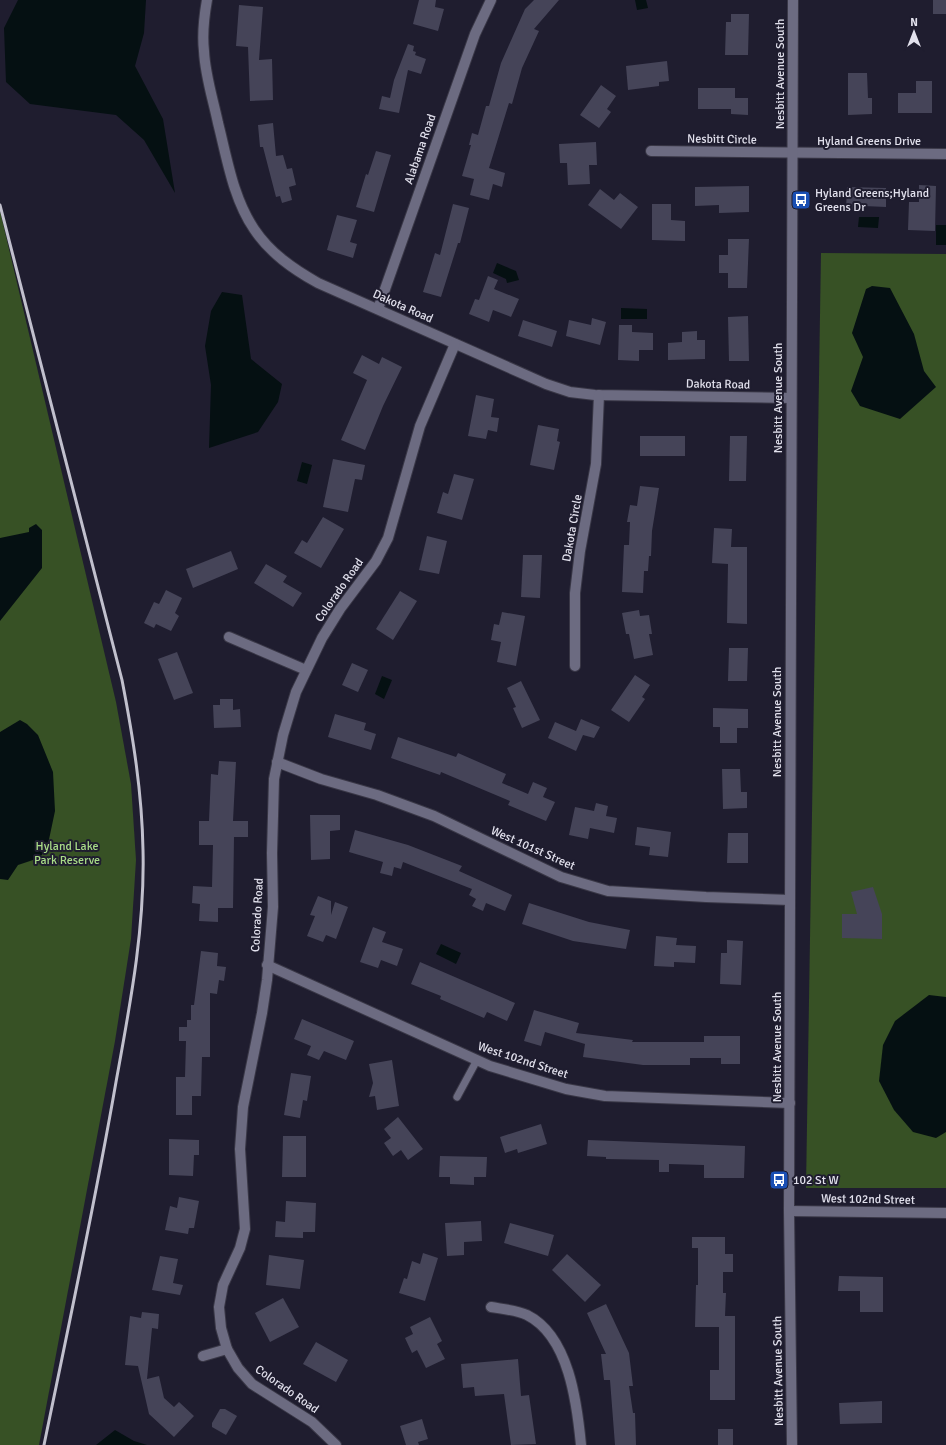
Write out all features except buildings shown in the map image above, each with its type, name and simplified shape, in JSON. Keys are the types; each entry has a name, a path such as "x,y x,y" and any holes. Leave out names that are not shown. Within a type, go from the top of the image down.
{"street":[{"name":"Dakota Road","path":"207,0 204,22 204,52 208,82 240,204 254,229 272,251 294,269 318,283 546,384 570,392 599,395 791,398"},
{"name":"Alabama Road","path":"378,309 475,34 491,0"},
{"name":"Nesbitt Avenue South","path":"792,1445 789,1211 793,0"},
{"name":"Nesbitt Circle","path":"651,151 792,153"},
{"name":"Hyland Greens Drive","path":"792,153 946,154"},
{"name":"Colorado Road","path":"336,1445 312,1422 252,1384 238,1368 227,1350 221,1328 219,1307 223,1285 240,1248 245,1229 240,1149 243,1107 262,1013 267,980 267,965 273,907 272,853 274,779 277,762 296,692 322,638 340,609 376,561 388,538 420,426 455,344"},
{"name":"Dakota Circle","path":"575,666 575,593 580,551 596,464 599,395"},
{"path":"229,637 306,670"},
{"name":"West 101st Street","path":"277,762 321,779 378,795 434,816 561,876 608,891 790,900"},
{"name":"West 102nd Street","path":"267,965 490,1066 566,1089 606,1096 790,1103"},
{"name":"West 102nd Street","path":"789,1211 946,1213"},
{"path":"491,1307 526,1314 541,1325 553,1338 563,1354 569,1370 581,1445"},
{"path":"203,1356 227,1350"}],"lane":[{"path":"457,1098 477,1060"}],"green space":[{"name":"Hyland Lake Park Reserve","path":"0,211 116,702 131,784 136,860 131,939 115,1041 39,1445 0,1445"},
{"path":"821,253 946,254 946,1188 806,1188"}],"shaded area":[{"path":"18,0 146,0 144,33 135,66 163,119 175,193 144,140 116,115 30,104 6,82 4,28"},
{"path":"635,0 646,0 648,8 637,10"},
{"path":"859,217 879,217 878,228 858,227"},
{"path":"936,225 946,225 946,245 936,245"},
{"path":"497,263 516,271 519,280 507,283 506,279 493,273"},
{"path":"872,286 890,288 914,334 924,371 936,387 900,419 860,406 851,391 863,357 852,333 866,289"},
{"path":"222,292 242,295 251,359 282,384 278,402 258,432 209,448 211,385 205,346 211,311"},
{"path":"621,308 647,309 647,319 621,319"},
{"path":"302,462 312,465 307,484 297,481"},
{"path":"36,524 42,530 42,568 0,621 0,538 29,532 29,528"},
{"path":"382,676 392,680 384,699 375,694"},
{"path":"20,720 27,724 38,735 53,772 55,811 47,849 39,858 18,865 8,880 0,879 0,732"},
{"path":"441,944 461,953 456,964 436,954"},
{"path":"929,995 946,997 946,1132 936,1138 913,1132 894,1110 879,1081 883,1045 895,1021"},
{"path":"115,1430 134,1441 147,1445 96,1445"}],"railway":[{"path":"0,205 122,680 136,765 141,807 143,850 142,908 136,966 82,1264 44,1445"}],"place":[{"name":"Hyland Greens;Hyland Greens Dr","path":"801,200"},
{"name":"102 St W","path":"779,1180"}]}
